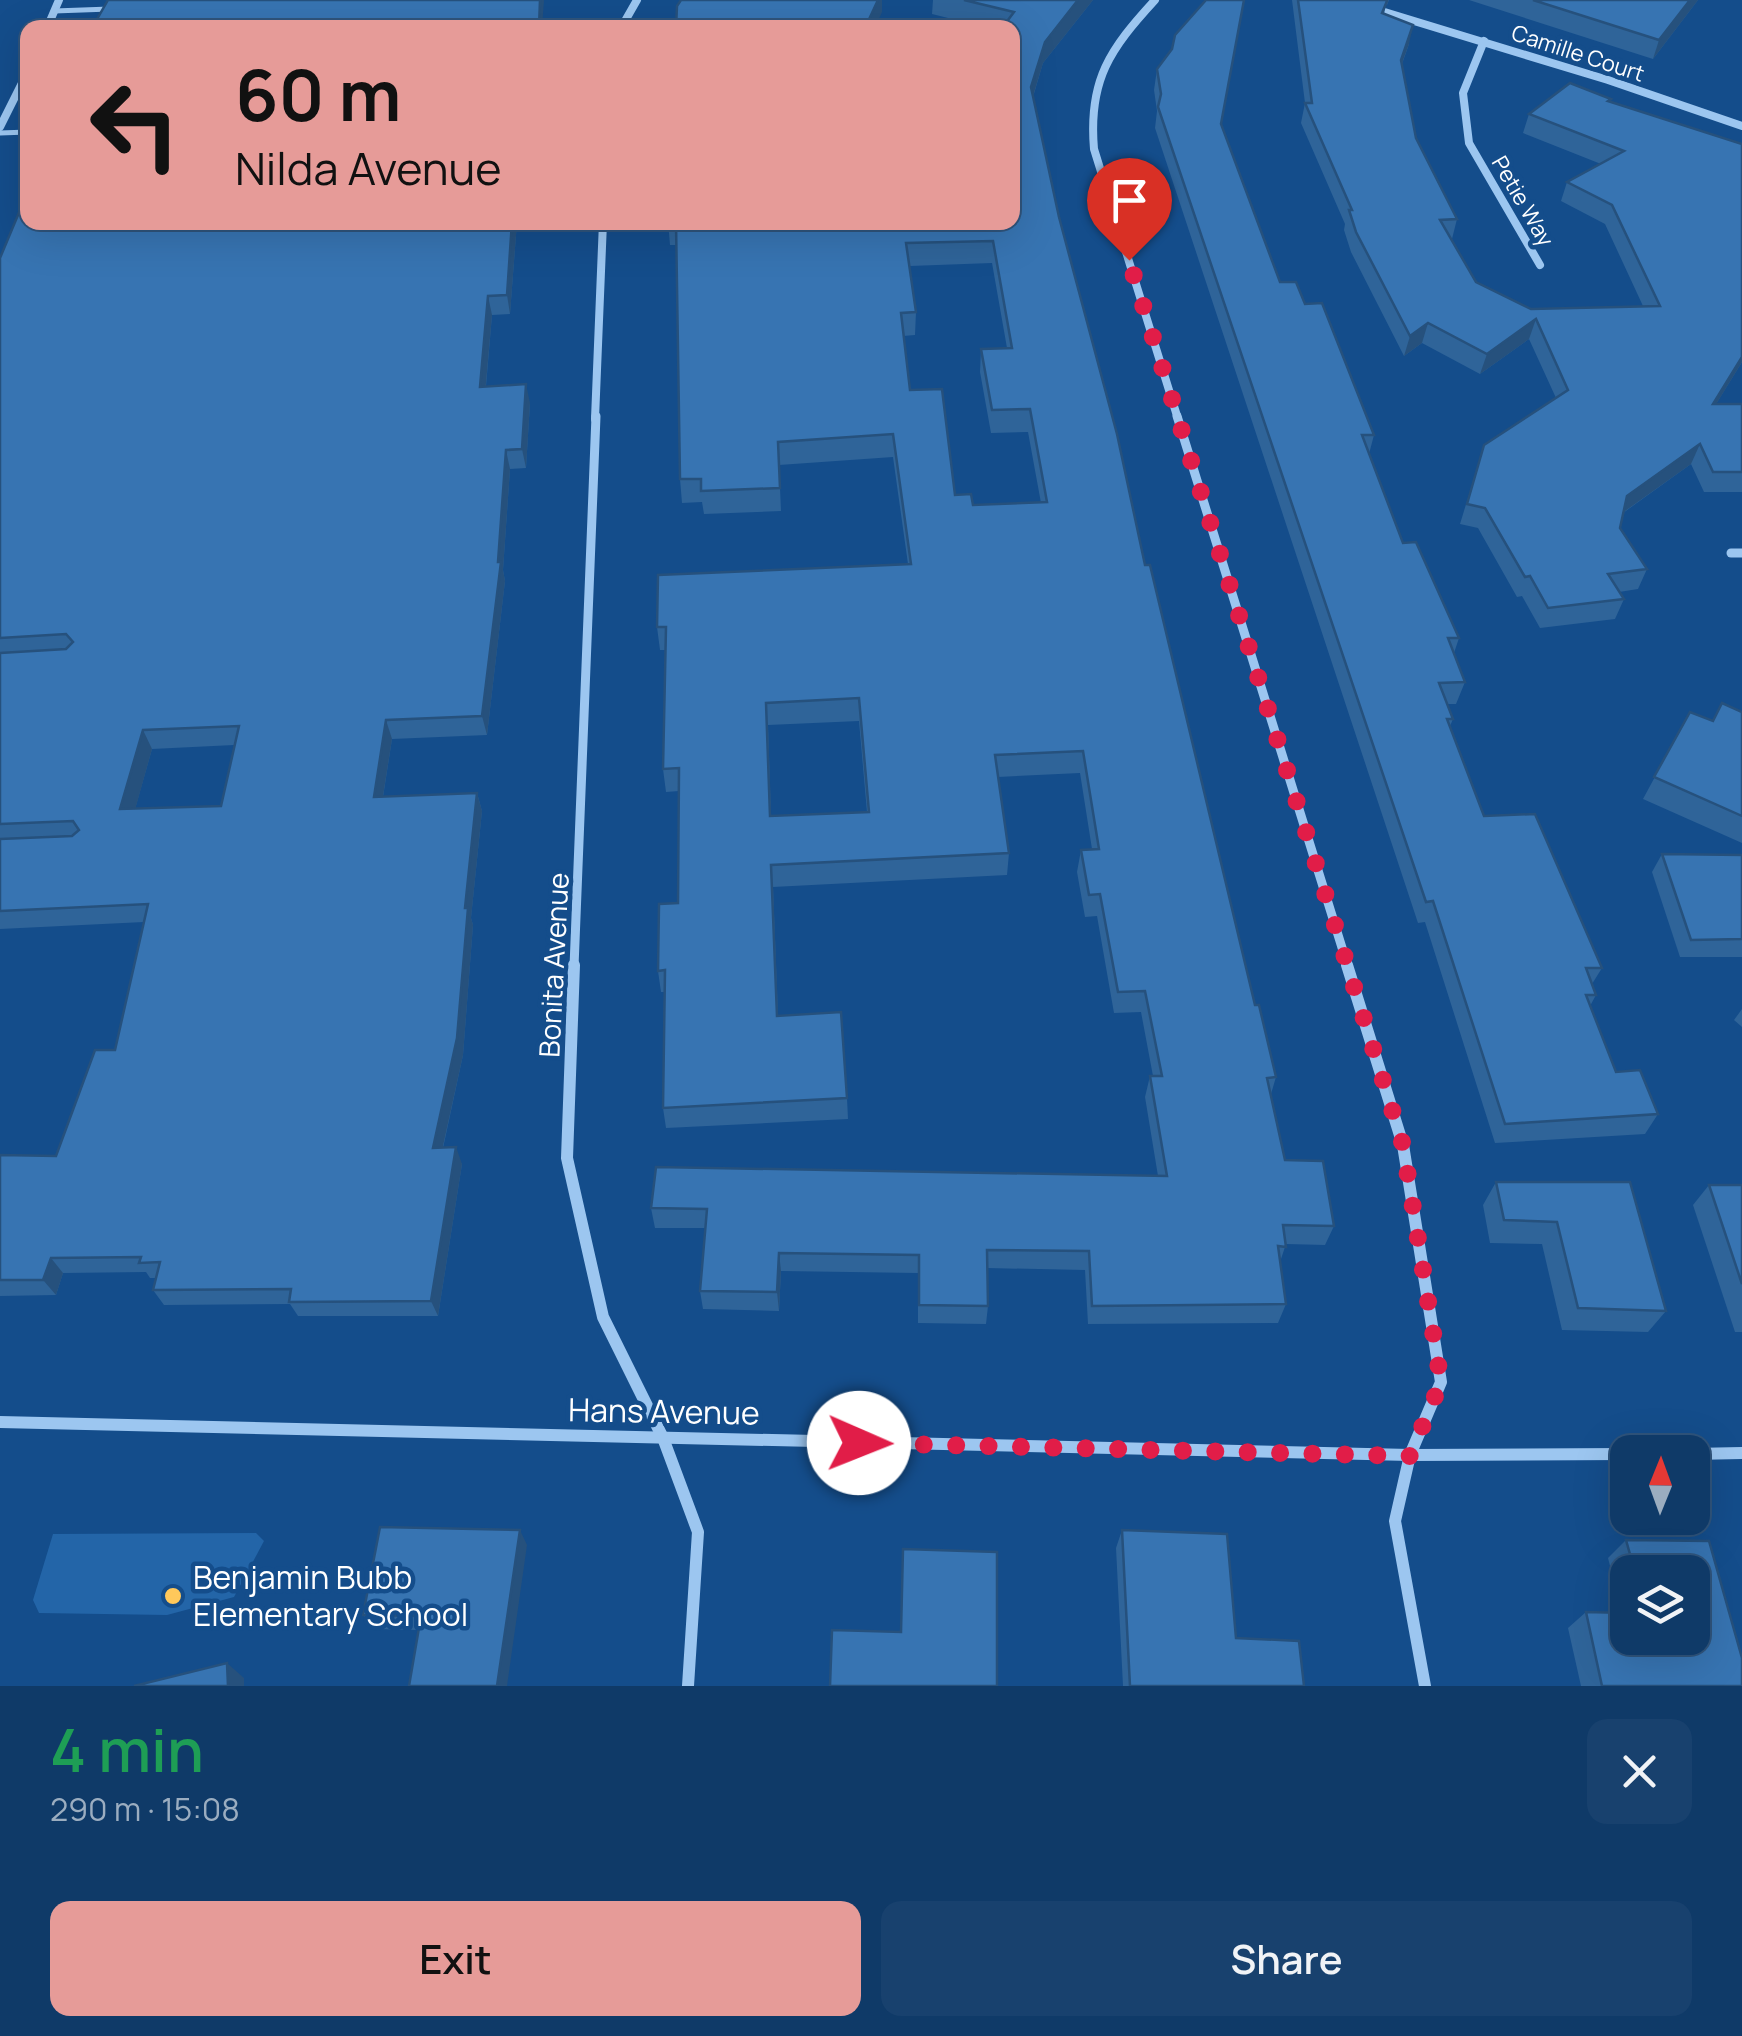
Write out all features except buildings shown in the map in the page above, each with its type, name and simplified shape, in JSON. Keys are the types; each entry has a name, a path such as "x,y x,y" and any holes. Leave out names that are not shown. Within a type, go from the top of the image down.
{"street":[{"path":"50,20 60,0"},
{"path":"1155,0 1117,40 1092,91 1094,149 1403,1145 1441,1382 1410,1456 1395,1521 1424,1686"},
{"name":"Camille Court","path":"1345,0 1742,126"},
{"name":"Petie Way","path":"1484,41 1463,93 1469,143 1540,265"},
{"path":"0,130 20,91"},
{"name":"Bonita Avenue","path":"603,230 568,1158 603,1317 663,1438 698,1532 688,1686"},
{"name":"Hans Avenue","path":"0,1422 1410,1456 1610,1454"},
{"path":"1710,1454 1742,1453"}],"lane":[{"path":"54,10 118,8"}],"shaded area":[{"path":"256,1533 264,1541 234,1597 167,1615 39,1613 33,1600 53,1534"}],"place":[{"name":"Benjamin Bubb Elementary School","path":"173,1596"}],"route":[{"path":"859,1443 1410,1456 1441,1382 1403,1145 1129,260"}]}
